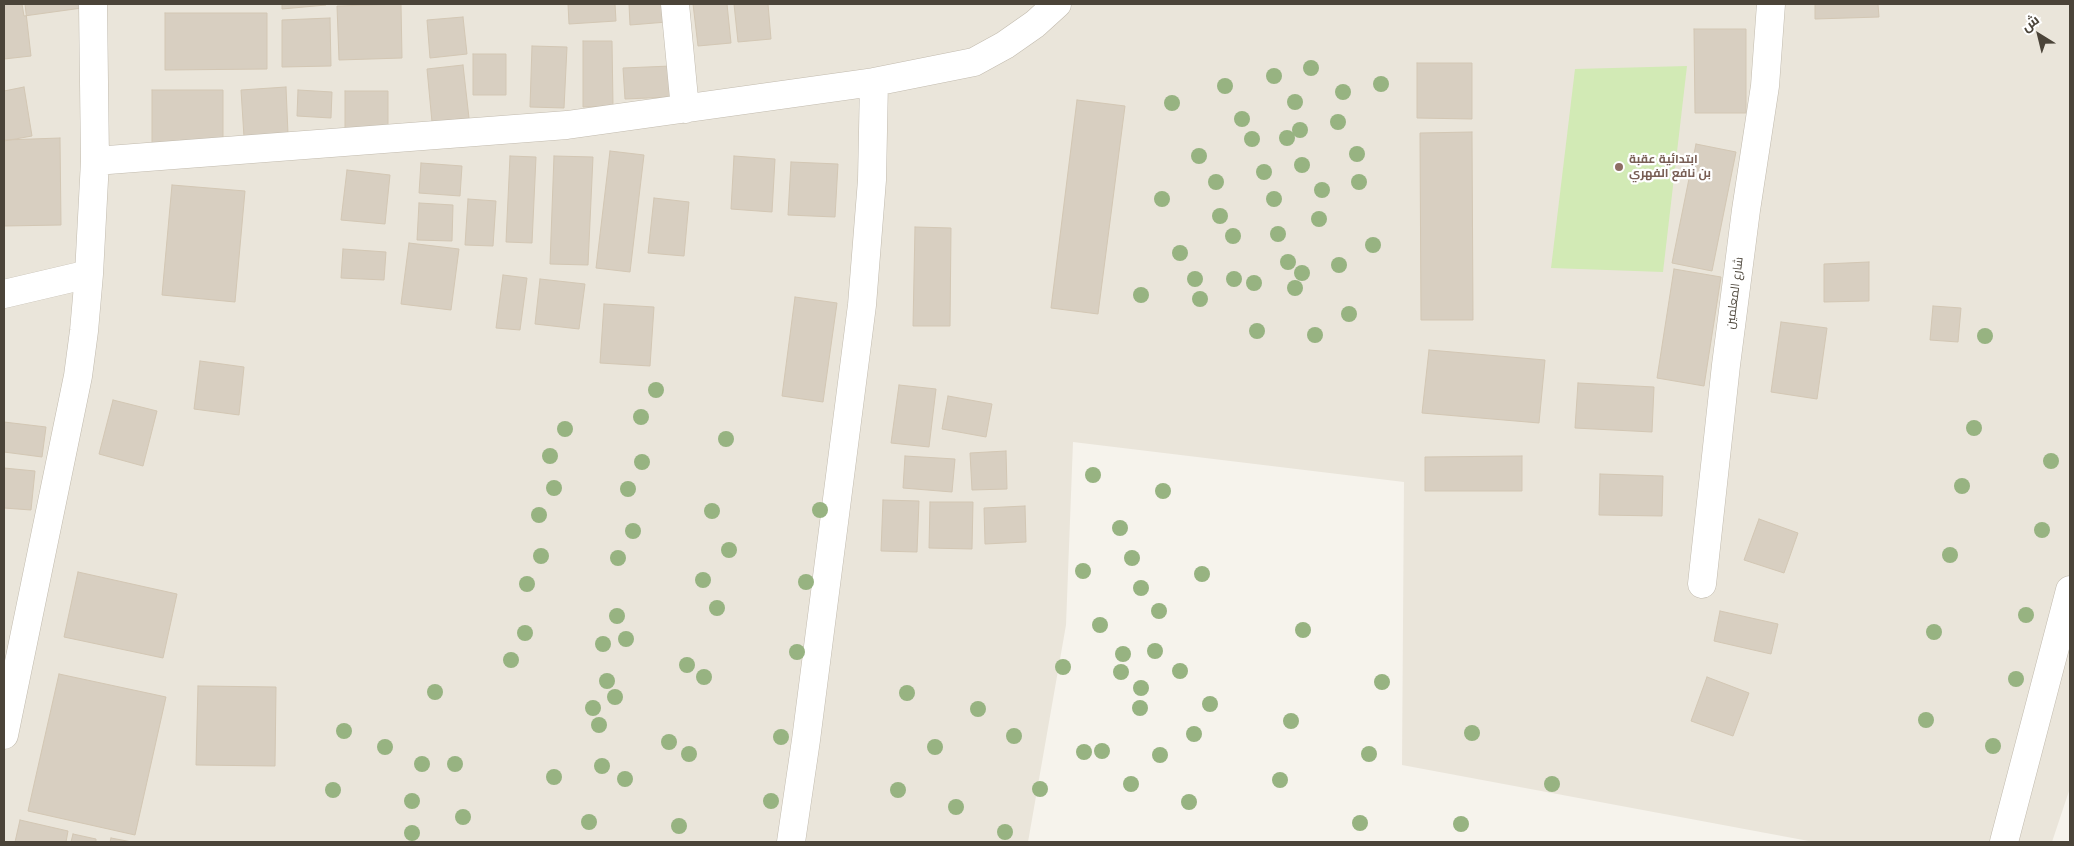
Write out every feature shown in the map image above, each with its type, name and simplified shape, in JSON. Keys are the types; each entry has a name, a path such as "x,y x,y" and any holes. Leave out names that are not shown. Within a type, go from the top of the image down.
{"street":[{"path":"4,735 78,376 89,274 95,160 93,4"},
{"path":"675,4 685,109"},
{"path":"95,160 567,125 874,82 974,62 1006,45 1035,24 1057,4"},
{"name":"شارع المعلمين","path":"1702,584 1728,345 1765,86 1771,4"},
{"path":"791,842 806,740 862,305 872,180 874,82"},
{"path":"4,294 89,274"},
{"path":"2004,842 2070,590"}],"shaded area":[{"path":"4,4 2070,4 2070,788 2052,842 1814,842 1402,765 1404,482 1073,442 1066,625 1028,842 4,842"}],"green space":[{"path":"1687,66 1663,272 1551,268 1575,69"}],"building":[{"path":"4,4 25,4 31,56 4,59"},
{"path":"22,4 81,4 82,8 24,16"},
{"path":"282,4 326,4 326,5 282,9"},
{"path":"401,4 402,58 339,60 337,6"},
{"path":"568,4 615,4 616,21 569,24"},
{"path":"629,4 666,4 667,22 630,25"},
{"path":"693,4 727,4 731,43 698,46"},
{"path":"734,4 768,4 771,39 738,42"},
{"path":"1815,4 1878,4 1879,17 1815,19"},
{"path":"165,13 267,13 267,69 165,70"},
{"path":"463,17 467,54 430,58 427,20"},
{"path":"330,18 331,66 282,67 282,20"},
{"path":"1694,29 1746,29 1746,113 1695,113"},
{"path":"583,41 612,41 613,106 583,107"},
{"path":"532,46 567,47 564,108 530,107"},
{"path":"473,54 506,54 506,95 473,95"},
{"path":"1417,63 1472,63 1472,119 1417,118"},
{"path":"463,65 469,118 432,122 427,69"},
{"path":"671,66 672,97 625,99 623,68"},
{"path":"24,87 32,136 4,141 4,91"},
{"path":"286,87 288,134 244,137 241,90"},
{"path":"152,90 223,90 223,146 152,146"},
{"path":"298,90 332,92 331,118 297,116"},
{"path":"345,91 388,91 388,131 345,131"},
{"path":"1077,100 1125,106 1098,314 1051,308"},
{"path":"1472,132 1473,320 1421,320 1420,133"},
{"path":"60,138 61,225 4,226 4,140"},
{"path":"1696,144 1736,152 1712,271 1672,263"},
{"path":"610,151 644,155 630,272 596,268"},
{"path":"510,156 536,157 532,243 506,242"},
{"path":"554,156 593,157 588,265 550,264"},
{"path":"734,156 775,159 772,212 731,209"},
{"path":"791,162 838,164 835,217 788,215"},
{"path":"421,163 462,166 460,196 419,193"},
{"path":"347,170 390,175 385,224 341,220"},
{"path":"172,185 245,191 235,302 162,295"},
{"path":"654,198 689,202 684,256 648,253"},
{"path":"468,199 496,201 493,246 465,245"},
{"path":"419,203 453,205 452,241 417,240"},
{"path":"915,227 951,228 950,326 913,326"},
{"path":"409,243 459,249 451,310 401,304"},
{"path":"343,249 386,252 384,280 341,278"},
{"path":"1869,262 1869,301 1824,302 1824,264"},
{"path":"1674,269 1721,277 1704,386 1657,378"},
{"path":"503,275 527,278 520,330 496,328"},
{"path":"540,279 585,284 579,329 535,324"},
{"path":"795,297 837,303 823,402 782,396"},
{"path":"604,304 654,307 650,366 600,363"},
{"path":"1933,306 1961,308 1958,342 1930,340"},
{"path":"1781,322 1827,328 1817,399 1771,392"},
{"path":"1429,350 1545,360 1539,423 1422,413"},
{"path":"200,361 244,367 239,415 194,409"},
{"path":"1578,383 1654,387 1652,432 1575,428"},
{"path":"899,385 936,389 929,447 891,443"},
{"path":"948,396 992,404 986,437 942,429"},
{"path":"113,400 157,411 143,466 99,454"},
{"path":"4,422 46,427 42,457 4,452"},
{"path":"1006,451 1007,489 972,490 970,453"},
{"path":"905,456 955,459 952,492 903,488"},
{"path":"1522,456 1522,491 1425,491 1425,457"},
{"path":"4,468 35,471 31,510 4,508"},
{"path":"1600,474 1663,476 1662,516 1599,515"},
{"path":"883,500 919,501 917,552 881,551"},
{"path":"930,502 973,502 972,549 929,548"},
{"path":"1025,506 1026,542 985,544 984,508"},
{"path":"1759,519 1798,533 1784,573 1744,560"},
{"path":"78,572 177,594 163,658 64,637"},
{"path":"1720,611 1778,624 1771,654 1714,641"},
{"path":"59,674 166,697 135,835 28,811"},
{"path":"1707,677 1749,693 1733,736 1691,721"},
{"path":"198,686 276,687 275,766 196,765"},
{"path":"20,820 68,831 66,842 15,842"},
{"path":"73,834 96,839 96,842 71,842"},
{"path":"111,838 132,842 110,842"}],"place":[{"name":"ابتدائية عقبة بن نافع الفهري","path":"1619,167"}]}
